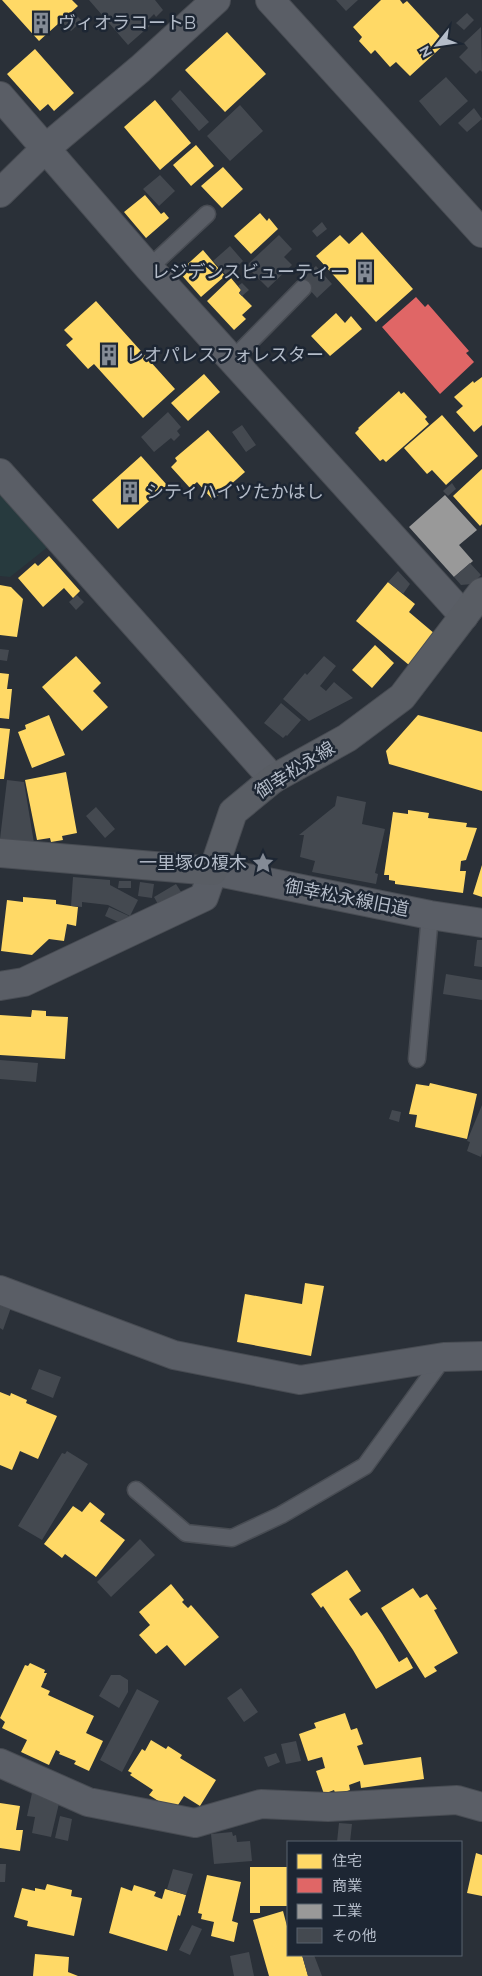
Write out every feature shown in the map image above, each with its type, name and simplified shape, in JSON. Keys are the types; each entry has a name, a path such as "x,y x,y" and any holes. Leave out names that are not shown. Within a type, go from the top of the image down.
{"main road":[{"name":"御幸松永線","path":"213,871 233,812 273,780 347,738 402,697 482,592"},
{"path":"1,860 213,871"}],"street":[{"path":"0,193 46,148 140,69 216,0"},
{"path":"270,0 482,233"},
{"path":"0,96 149,268 464,616"},
{"path":"0,473 273,780"},
{"path":"0,986 24,982 204,897 213,871"},
{"name":"御幸松永線旧道","path":"213,871 430,915 482,922"},
{"path":"0,1290 174,1355 300,1380 444,1357 482,1356"},
{"path":"0,1763 88,1802 195,1823 261,1804 328,1807 457,1800 482,1807"}],"lane":[{"path":"149,268 207,214"},
{"path":"233,359 303,288"},
{"path":"417,1059 430,915"},
{"path":"136,1490 186,1533 232,1538 281,1515 365,1466 444,1357"}],"green space":[{"path":"0,490 49,546 10,577 0,576"}],"building: 住宅":[{"name":"ヴィオラコートB","path":"2,0 72,0 78,6 39,41"},
{"path":"381,0 400,0 403,4 407,1 446,43 410,76 396,62 390,67 375,50 371,54 359,41 362,37 353,27"},
{"path":"227,32 266,74 225,112 185,70"},
{"path":"35,49 74,93 54,111 48,104 40,111 7,74"},
{"path":"155,100 191,143 160,170 124,127"},
{"path":"196,145 214,166 191,186 173,165"},
{"path":"223,167 243,189 222,208 201,186"},
{"path":"145,195 161,214 164,212 169,218 146,238 124,212"},
{"path":"260,213 267,221 269,218 278,229 251,254 234,236"},
{"name":"レジデンスビューティー","path":"362,232 413,289 376,322 316,256 340,235 349,244"},
{"path":"203,250 225,276 201,297 179,272"},
{"path":"231,278 241,290 239,293 252,306 242,315 246,319 234,330 207,301"},
{"name":"レオパレスフォレスター","path":"96,301 175,389 143,418 94,364 88,369 66,345 73,339 64,330"},
{"path":"336,313 345,323 351,316 362,329 330,356 311,336"},
{"path":"204,374 220,392 188,421 171,403"},
{"path":"482,377 482,425 474,432 456,412 463,406 454,397 473,381 474,383"},
{"path":"399,391 401,394 404,392 427,417 425,419 429,424 386,462 383,459 380,461 355,433 358,428"},
{"path":"442,415 478,456 446,485 432,470 427,474 404,448"},
{"path":"208,430 245,472 213,500 197,482 190,488 171,467 177,461 175,458"},
{"name":"シティハイツたかはし","path":"141,456 167,485 118,529 92,500"},
{"path":"482,469 482,524 480,526 453,496"},
{"path":"49,556 80,591 73,598 64,588 43,607 18,578 35,563 38,566"},
{"path":"388,582 415,604 409,612 435,634 409,665 356,621"},
{"path":"0,585 11,587 23,599 17,637 0,635"},
{"path":"375,645 394,663 372,688 352,670"},
{"path":"76,656 101,683 93,691 108,707 82,731 42,687"},
{"path":"0,673 9,674 7,689 12,689 9,719 0,718"},
{"path":"49,715 65,755 32,768 18,732 26,729 25,725"},
{"path":"418,715 482,732 482,791 389,764 386,751"},
{"path":"0,728 10,729 4,779 0,779"},
{"path":"66,772 77,833 62,836 63,840 51,842 50,838 37,840 25,780"},
{"path":"408,810 429,813 428,818 467,823 466,827 477,828 466,860 461,861 460,871 466,871 463,893 395,884 395,881 389,880 389,875 384,875 393,812 408,814"},
{"path":"482,865 482,897 473,894"},
{"path":"23,897 56,900 56,904 78,907 76,926 67,924 64,941 49,939 32,955 1,951 7,900 23,902"},
{"path":"32,1010 46,1011 46,1016 68,1017 65,1059 0,1055 0,1015 31,1017"},
{"path":"430,1083 477,1094 467,1139 415,1127 417,1115 409,1114 416,1084 429,1086"},
{"path":"305,1283 324,1286 311,1356 237,1342 245,1294 302,1304"},
{"path":"0,1392 10,1396 11,1393 27,1400 26,1403 57,1416 38,1459 20,1451 12,1470 0,1465"},
{"path":"90,1502 105,1514 100,1521 125,1540 96,1577 65,1554 62,1558 44,1544 73,1506 82,1512"},
{"path":"347,1570 361,1591 349,1599 361,1616 367,1612 399,1662 407,1657 413,1668 376,1689 353,1650 323,1606 321,1608 311,1594"},
{"path":"171,1584 184,1600 182,1602 188,1608 191,1605 219,1637 185,1666 167,1645 156,1654 139,1635 150,1625 139,1612"},
{"path":"413,1588 420,1598 427,1594 437,1609 434,1610 458,1653 434,1667 437,1671 425,1678 381,1608"},
{"path":"30,1663 45,1670 44,1673 47,1673 41,1687 50,1691 48,1695 94,1716 86,1733 103,1741 89,1771 74,1764 76,1761 59,1754 60,1752 56,1750 49,1765 21,1752 27,1740 2,1728 5,1722 0,1718 25,1665 28,1666"},
{"path":"345,1713 351,1730 357,1728 363,1744 357,1746 364,1765 421,1757 424,1779 361,1788 360,1781 349,1785 350,1790 336,1795 334,1790 324,1794 316,1771 325,1768 322,1757 308,1761 299,1734 316,1728 314,1723"},
{"path":"151,1740 166,1749 168,1746 182,1755 180,1758 216,1780 200,1806 184,1796 174,1811 149,1795 153,1790 130,1775 132,1773 128,1771 142,1749 145,1751"},
{"path":"0,1803 20,1806 16,1830 23,1830 20,1851 0,1848"},
{"path":"476,1853 482,1855 482,1896 467,1893"},
{"path":"250,1867 287,1867 287,1906 260,1906 260,1913 250,1913"},
{"path":"207,1875 241,1882 232,1921 238,1923 234,1942 211,1936 214,1922 201,1919 202,1914 198,1913"},
{"path":"47,1884 72,1890 71,1896 82,1898 74,1936 27,1926 28,1921 14,1917 22,1888 35,1891 35,1888 45,1890"},
{"path":"134,1885 156,1892 154,1896 162,1899 165,1889 186,1895 167,1951 109,1933 121,1887 132,1891"},
{"path":"283,1911 287,1926 287,1956 302,1956 308,1976 269,1976 253,1920"},
{"path":"35,1954 69,1957 68,1972 78,1976 33,1976"}],"building: 商業":[{"path":"416,297 425,307 428,304 469,351 466,353 474,362 440,394 382,327"}],"building: 工業":[{"path":"445,495 477,530 459,545 473,561 454,577 409,527"}],"building: その他":[{"path":"89,0 155,0 163,10 156,17 154,14 149,19 153,23 128,45"},
{"path":"336,0 358,0 346,11"},
{"path":"74,13 82,21 71,31 63,23"},
{"path":"467,13 474,20 464,30 456,23"},
{"path":"481,27 482,72 480,70 476,74 459,57 468,48 464,43"},
{"path":"446,77 468,101 440,126 419,101"},
{"path":"180,90 209,122 199,131 171,99"},
{"path":"240,105 263,131 230,161 207,136"},
{"path":"474,108 482,119 467,132 458,123"},
{"path":"160,175 175,191 159,206 143,189"},
{"path":"322,222 327,229 317,237 312,231"},
{"path":"279,235 292,249 284,257 292,265 268,288 246,266"},
{"path":"230,246 243,261 227,276 213,261"},
{"path":"316,266 332,284 317,298 301,280"},
{"path":"242,283 249,290 242,296 239,293 241,290 238,286"},
{"path":"168,412 181,427 177,431 180,435 174,441 171,438 154,452 141,437"},
{"path":"242,425 256,445 246,452 232,432"},
{"path":"452,483 456,489 448,496 443,491"},
{"path":"470,563 481,575 472,584 461,585 454,577"},
{"path":"398,571 410,584 403,594 388,582"},
{"path":"77,595 84,602 76,610 69,602"},
{"path":"0,649 9,650 7,661 0,660"},
{"path":"324,656 336,666 320,686 326,691 334,682 353,698 309,721 283,699 305,673 307,675"},
{"path":"281,703 301,720 283,738 264,723"},
{"path":"7,780 24,782 34,843 0,839"},
{"path":"337,796 366,802 362,824 385,829 375,873 378,874 376,884 312,872 315,861 300,857 304,835 299,835 335,806"},
{"path":"96,807 115,829 105,838 86,816"},
{"path":"73,877 110,880 110,885 138,900 130,916 108,905 82,902 82,907 71,906"},
{"path":"119,881 131,881 131,888 118,888"},
{"path":"140,882 154,884 152,898 138,896"},
{"path":"176,884 183,895 160,908 154,897"},
{"path":"109,907 129,916 125,925 105,916"},
{"path":"477,940 482,940 482,967 474,966"},
{"path":"446,974 482,980 482,1000 443,994"},
{"path":"0,1060 38,1063 36,1082 0,1079"},
{"path":"482,1105 481,1157 467,1151 470,1142 467,1141"},
{"path":"392,1110 401,1112 399,1122 389,1119"},
{"path":"0,1298 13,1302 3,1330 0,1328"},
{"path":"39,1369 61,1377 53,1398 31,1389"},
{"path":"67,1451 88,1464 42,1540 18,1526 62,1453 65,1454"},
{"path":"140,1539 155,1555 111,1597 97,1582"},
{"path":"111,1675 120,1675 128,1680 128,1692 119,1708 99,1696"},
{"path":"241,1688 258,1712 244,1722 227,1698"},
{"path":"137,1689 159,1701 122,1772 100,1760"},
{"path":"296,1741 301,1761 286,1764 281,1744"},
{"path":"276,1753 280,1762 268,1767 264,1757"},
{"path":"32,1793 60,1799 51,1837 32,1833 35,1817 27,1816"},
{"path":"60,1816 72,1819 68,1841 55,1838"},
{"path":"339,1823 352,1824 350,1841 337,1841"},
{"path":"232,1832 233,1836 236,1835 237,1842 250,1841 252,1861 214,1864 211,1834"},
{"path":"0,1864 6,1864 5,1882 0,1882"},
{"path":"173,1869 193,1874 186,1895 167,1889"},
{"path":"192,1925 202,1929 190,1955 179,1950"},
{"path":"249,1952 254,1976 234,1976 230,1956"},
{"path":"302,1956 314,1956 322,1976 308,1976"}],"place":[{"name":"ヴィオラコートB","path":"41,23"},
{"name":"レジデンスビューティー","path":"365,272"},
{"name":"レオパレスフォレスター","path":"109,355"},
{"name":"シティハイツたかはし","path":"130,492"},
{"name":"一里塚の榎木","path":"263,863"}]}
